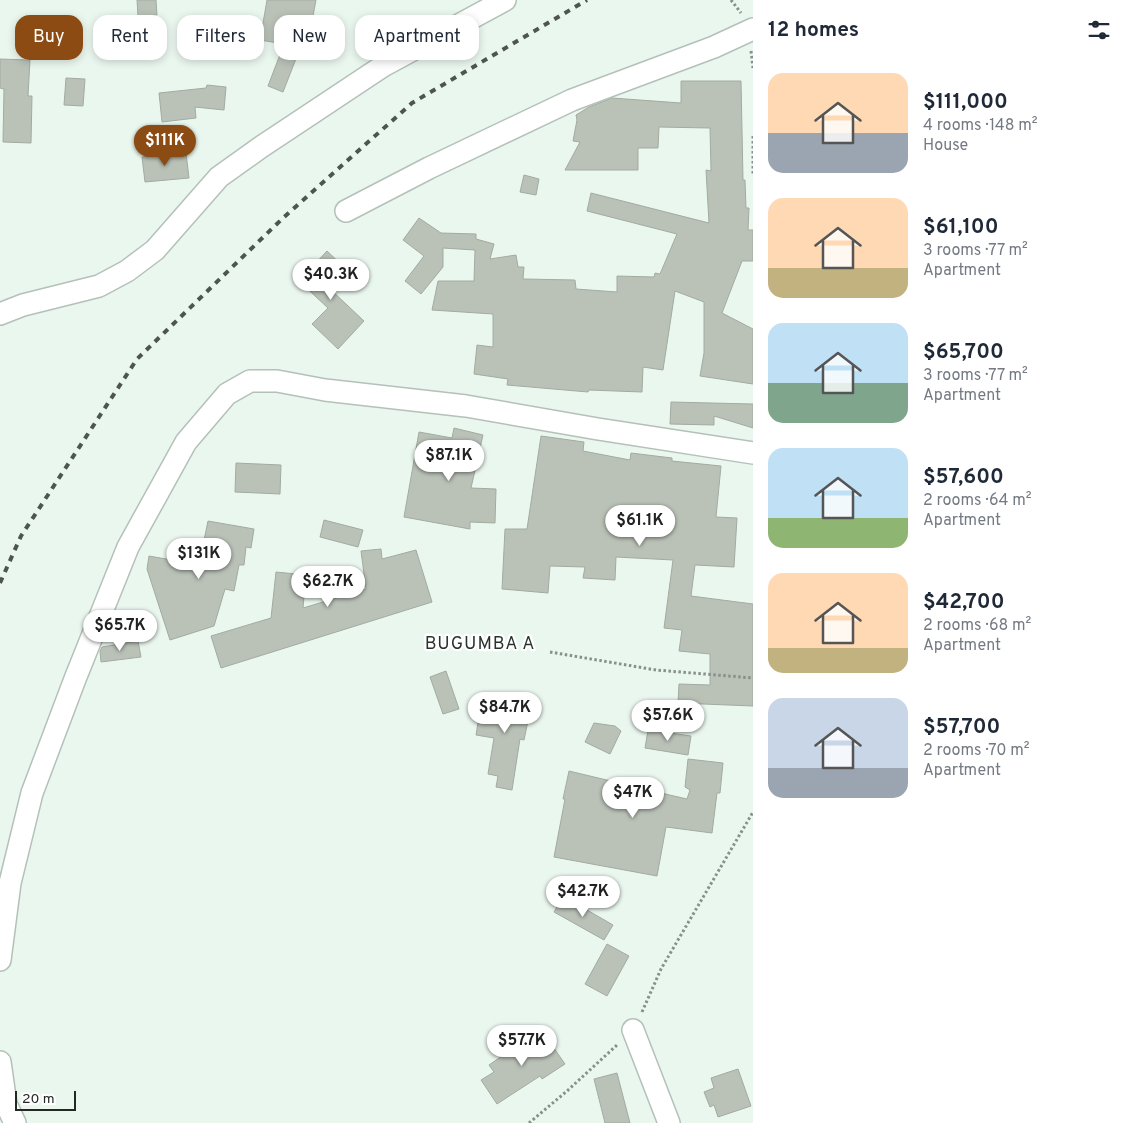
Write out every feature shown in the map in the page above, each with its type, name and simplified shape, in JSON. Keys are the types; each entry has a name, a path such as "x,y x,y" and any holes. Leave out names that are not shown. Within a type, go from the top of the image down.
{"street":[{"path":"0,314 23,305 99,286 127,271 156,250 219,177 383,66 505,0"},
{"path":"346,211 429,168 572,100 714,47 753,29"},
{"path":"0,960 10,883 32,793 128,546 186,442 227,394 250,381 278,381 325,390 466,406 753,453"},
{"path":"633,1030 669,1123"},
{"path":"0,1062 6,1104 15,1123"}],"path":[{"path":"753,136 753,176"},
{"path":"550,652 656,670 753,678"},
{"path":"529,1123 633,1030 661,969 753,812"}],"building":[{"path":"137,0 156,0 157,15 138,15"},
{"path":"267,0 316,0 313,15 274,15 274,42 264,41 264,17"},
{"path":"0,59 30,60 28,96 32,96 31,143 3,142 4,89 0,88"},
{"path":"278,60 296,60 283,92 268,86"},
{"path":"66,78 85,79 83,106 64,105"},
{"path":"681,81 741,81 743,180 745,180 746,208 749,208 748,230 753,230 753,261 742,261 722,313 753,329 753,384 700,376 704,353 704,302 675,291 663,370 643,367 642,392 589,390 588,392 507,385 508,379 474,374 477,345 493,347 493,314 432,310 438,281 474,281 475,250 443,248 443,267 421,294 405,281 424,256 403,240 419,218 441,233 476,234 476,239 494,244 490,259 516,255 518,267 524,267 523,279 575,280 576,289 617,292 617,276 654,277 655,273 660,274 677,234 587,211 591,193 709,223 706,170 711,171 710,128 659,127 658,148 638,148 638,170 565,170 580,142 573,141 577,120 576,115 589,107 612,98 681,103"},
{"path":"207,85 226,87 224,110 195,107 196,118 162,122 159,93 206,88"},
{"path":"186,153 189,178 145,182 142,157"},
{"path":"524,175 539,179 536,195 520,192"},
{"path":"327,251 346,269 329,288 364,321 338,349 312,324 328,308 299,281"},
{"path":"671,402 753,404 753,428 714,416 714,425 670,424"},
{"path":"454,428 483,435 471,488 496,489 495,523 470,522 470,529 404,517 419,432 452,438"},
{"path":"541,436 584,442 583,451 630,460 631,453 672,458 672,461 721,466 716,517 737,518 734,567 695,565 691,596 753,604 753,706 678,703 679,684 710,685 710,654 679,651 682,630 664,628 673,560 616,557 615,580 583,578 585,567 550,566 548,593 502,589 505,529 527,529"},
{"path":"236,463 281,465 280,494 235,492"},
{"path":"324,520 363,530 358,547 320,537"},
{"path":"208,521 254,529 251,548 246,547 244,565 239,565 234,591 225,589 214,626 170,640 147,569 149,556 200,565"},
{"path":"381,549 382,559 416,550 432,602 221,668 211,636 271,618 276,572 306,575 303,608 366,589 361,551"},
{"path":"138,641 141,657 101,662 100,651 102,647"},
{"path":"446,671 459,709 443,714 430,677"},
{"path":"498,694 517,696 518,694 533,697 524,740 520,739 512,790 496,787 498,776 488,774 494,738 476,735 481,704 496,706"},
{"path":"594,723 615,726 621,731 610,754 585,742"},
{"path":"648,730 691,736 688,755 645,748"},
{"path":"688,759 723,763 720,793 717,793 712,833 666,827 657,876 554,857 569,771 615,782 614,787 648,790 687,799 690,790 685,787"},
{"path":"563,896 613,925 604,940 554,912"},
{"path":"607,944 629,956 607,996 585,984"},
{"path":"532,1030 542,1045 549,1041 565,1064 542,1079 540,1076 497,1104 481,1080 494,1072 489,1065 521,1043 518,1039"},
{"path":"738,1069 751,1106 718,1117 714,1105 710,1107 704,1092 714,1088 711,1078"},
{"path":"617,1073 630,1123 605,1123 594,1079"}],"railway":[{"path":"0,583 21,536 137,359 283,218 412,103 587,0"}],"district":[{"name":"BUGUMBA A","path":"480,643"}]}
